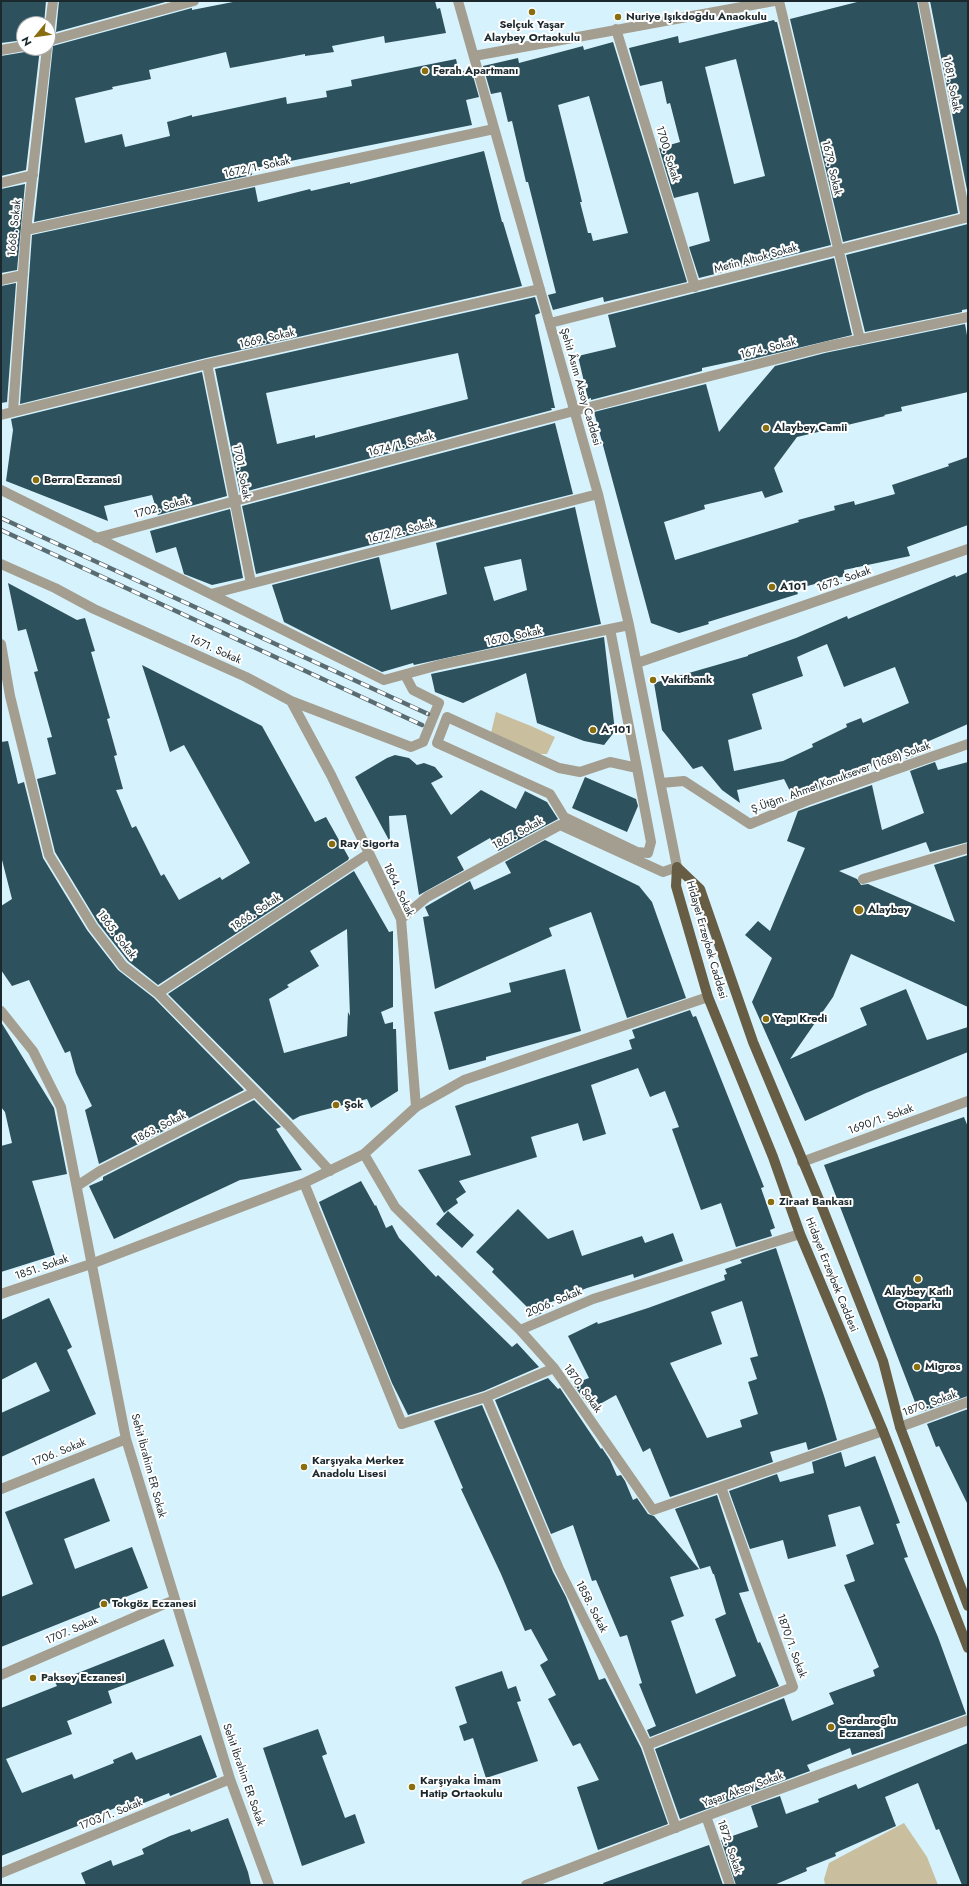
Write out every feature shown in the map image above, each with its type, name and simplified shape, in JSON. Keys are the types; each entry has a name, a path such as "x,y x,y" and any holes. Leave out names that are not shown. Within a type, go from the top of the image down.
{"main road":[{"name":"Hidayet Erzeybek Caddesi","path":"677,867 676,886 708,997 773,1158 800,1234 883,1431 968,1648"},
{"name":"Hidayet Erzeybek Caddesi","path":"677,867 700,889 753,1042 883,1361 900,1428 968,1606"}],"street":[{"path":"51,16 53,1"},
{"path":"56,39 194,1"},
{"name":"Şehit Âsım Aksoy Caddesi","path":"458,1 598,494 629,625 677,867"},
{"path":"474,56 774,1"},
{"name":"1679. Sokak","path":"779,1 860,340"},
{"name":"1681. Sokak","path":"923,1 967,218"},
{"name":"1700. Sokak","path":"616,29 695,287"},
{"path":"1,50 16,47"},
{"name":"1668. Sokak","path":"13,411 26,230 46,56"},
{"name":"1672/1. Sokak","path":"26,230 494,129"},
{"path":"1,183 33,175"},
{"name":"Metin Altıok Sokak","path":"550,323 967,218"},
{"path":"1,280 23,275"},
{"name":"1669. Sokak","path":"1,415 207,364 540,290"},
{"name":"1674. Sokak","path":"574,412 824,347 968,317"},
{"name":"1701. Sokak","path":"207,364 251,583"},
{"name":"1674/1. Sokak","path":"234,501 574,412"},
{"path":"1,490 384,680 405,676"},
{"name":"1672/2. Sokak","path":"211,594 598,494"},
{"name":"1702. Sokak","path":"96,538 234,501"},
{"name":"1673. Sokak","path":"637,663 968,549"},
{"name":"1671. Sokak","path":"1,564 55,588 94,609 246,677 291,701 411,746 423,742 439,702 413,690 405,676"},
{"name":"1670. Sokak","path":"405,676 439,665 629,625"},
{"path":"610,629 637,768 651,842 648,853 637,852 564,817 550,794 437,743 447,716 559,768 580,772 610,762 637,768"},
{"name":"1865. Sokak","path":"1,644 6,697 49,855 93,927 123,966 158,993 289,1126 330,1171"},
{"name":"1864. Sokak","path":"291,701 331,775 368,854 401,919 416,1107"},
{"name":"Ş.Ütğm. Ahmet Konuksever (1688) Sokak","path":"661,783 684,781 750,824 806,801 968,744"},
{"name":"1867. Sokak","path":"401,919 427,897 560,825 663,872 677,867"},
{"path":"863,879 968,848"},
{"name":"1866. Sokak","path":"158,993 368,854"},
{"name":"1851. Sokak","path":"1,1294 91,1264 304,1183 330,1171 364,1154 416,1107 464,1080 708,997"},
{"name":"Sehit İbrahim ER Sokak","path":"1,1013 33,1050 62,1107 91,1264 126,1439 230,1779 270,1885"},
{"name":"1863. Sokak","path":"77,1186 100,1171 255,1092"},
{"name":"1690/1. Sokak","path":"802,1162 968,1101"},
{"name":"2006. Sokak","path":"364,1154 395,1207 520,1330 593,1299 800,1234"},
{"name":"1870. Sokak","path":"304,1183 402,1424 486,1397 554,1368 653,1510 883,1431"},
{"path":"520,1330 554,1368"},
{"name":"1858. Sokak","path":"486,1397 559,1569 647,1745 676,1828"},
{"name":"1870. Sokak","path":"900,1428 968,1402"},
{"name":"1706. Sokak","path":"1,1489 126,1439"},
{"name":"1870/1. Sokak","path":"647,1745 793,1687 721,1487"},
{"name":"1707. Sokak","path":"1,1675 174,1600"},
{"name":"Yaşar Aksoy Sokak","path":"526,1885 706,1816 968,1720"},
{"name":"1703/1. Sokak","path":"1,1873 230,1779"},
{"name":"1872. Sokak","path":"706,1816 730,1885"}],"shaded area":[{"path":"496,712 555,737 547,754 535,754 491,733"},
{"path":"904,1823 927,1857 938,1885 825,1885 824,1879 829,1863"}],"building":[{"path":"1,1 46,1 45,16 16,16 16,41 1,43"},
{"path":"59,1 169,1 56,32"},
{"path":"238,1 435,1 437,9 440,8 446,33 385,43 384,36 332,46 334,52 305,56 305,54 230,68 226,52 149,70 151,79 112,87 113,89 75,98 85,143 122,134 125,147 170,136 167,122 192,115 192,117 286,97 287,104 327,97 326,91 352,86 351,80 456,59 459,72 471,69 479,97 466,100 472,125 250,169 252,175 34,222 52,56 56,56 56,45 192,8 192,10"},
{"path":"861,1 917,1 958,213 843,242 790,19"},
{"path":"930,1 968,1 968,195"},
{"path":"774,20 777,22 831,245 699,278 689,247 710,241 698,192 674,198 659,148 680,142 670,103 667,104 662,81 640,86 629,48 678,36 679,43","holes":["736,59 765,176 734,184 705,67"]},
{"path":"613,42 687,282 604,302 603,297 553,310 548,295 556,293 528,182 526,182 512,121 508,122 501,92 491,94 483,66 518,58 519,63 583,46 584,50","holes":["589,96 628,233 593,241 591,233 588,233 580,202 582,202 558,105"]},
{"path":"16,54 16,56 39,56 26,170 1,176 1,56"},
{"path":"484,151 502,222 522,286 206,358 20,404 32,235 255,187 258,202 310,189 311,191 350,182 350,184"},
{"path":"25,184 17,270 1,273 1,189"},
{"path":"968,224 968,309 962,310 962,312 865,332 846,255"},
{"path":"834,258 852,335 744,361 744,359 702,368 702,371 591,400 591,398 588,399 578,356 616,347 608,315"},
{"path":"16,283 7,402 1,403 1,286"},
{"path":"535,297 540,313 535,315 555,408 240,493 215,369","holes":["458,353 468,399 315,438 315,435 277,444 266,393"]},
{"path":"965,324 968,341 968,392 901,407 902,411 884,415 885,416 797,437 774,468 783,492 765,498 762,491 704,505 705,509 664,522 675,560 799,522 798,520 835,510 834,506 854,501 855,505 895,494 892,485 949,466 948,464 968,457 968,525 907,547 910,556 844,570 845,576 796,589 798,594 708,622 709,624 679,633 651,623 594,412 706,384 719,432 775,366 825,353"},
{"path":"202,372 227,496 158,515 152,495 104,506 108,521 6,481 13,430 11,419"},
{"path":"555,423 573,494 256,574 242,506"},
{"path":"575,507 601,624 414,665 413,663 382,672 284,622 272,585 379,557 391,610 447,594 436,543","holes":["521,559 527,590 494,601 484,567"]},
{"path":"230,509 243,578 212,585 184,574 176,547 156,553 150,531"},
{"path":"968,572 968,724 929,741 931,750 906,759 904,752 868,768 869,772 794,799 784,779 737,790 740,803 722,790 702,766 693,769 662,730 654,683 748,656 796,638 847,616 848,619 955,575 956,577","holes":["827,644 844,687 895,667 909,703 863,723 861,718 846,724 847,727 812,744 813,747 783,761 734,771 728,740 762,729 752,694 803,676 797,657"]},
{"path":"8,583 77,620 85,618 95,651 91,652 110,718 107,719 117,755 114,756 123,789 116,790 132,828 136,826 161,876 164,874 179,900 220,877 222,880 250,863 184,745 170,752 142,665 262,726 315,822 326,817 349,858 348,860 158,985 128,961 98,923 55,852 37,779 56,774 47,738 52,737 34,672 38,671 26,629 18,631"},
{"path":"604,637 615,731 604,745 584,741 537,723 526,673 463,703 435,692 431,674"},
{"path":"8,741 18,784 24,782 43,858 87,930 118,970 154,998 244,1090 99,1164 85,1110 92,1106 76,1073 70,1051 65,1053 29,980 12,986 1,970 1,906 12,899 1,856 1,742"},
{"path":"395,755 409,758 417,765 424,763 435,767 443,777 431,783 451,815 481,790 516,809 525,791 547,802 558,819 498,851 490,838 457,857 464,870 419,895 406,815 389,816 390,842 355,777 387,758"},
{"path":"935,762 938,770 968,762 968,842 930,852 926,842 839,871 857,879 861,885 868,884 955,922 934,865 968,855 968,1007 851,954 833,997 790,1059 867,1025 860,1008 906,989 927,1040 968,1027 968,1052 866,1093 805,1121 752,1002 772,958 745,935 758,921 770,931 805,848 787,841 798,811 872,785 882,830 924,813 910,771"},
{"path":"585,777 636,799 638,806 627,832 572,808"},
{"path":"545,840 639,886 652,902 686,998 627,1018 591,912 549,928 552,936 435,989 423,917 429,916 425,907 470,881 474,890 511,873 505,862"},
{"path":"354,871 389,932 393,931 393,1007 381,1012 385,1024 393,1022 393,1029 396,1029 398,1091 371,1108 367,1099 300,1116 293,1120 168,994","holes":["347,929 350,1016 348,1012 347,1036 284,1053 269,999 289,987 287,985 319,966 310,951"]},
{"path":"565,969 581,1031 486,1057 486,1060 449,1070 434,1012 511,992 509,983"},
{"path":"690,1010 693,1017 696,1016 764,1187 761,1188 775,1228 770,1230 772,1236 736,1247 721,1203 701,1210 672,1129 679,1127 665,1091 650,1097 638,1068 591,1085 606,1134 583,1141 578,1123 531,1137 537,1157 459,1181 466,1192 456,1199 458,1203 444,1213 418,1170 471,1155 455,1106 632,1049 629,1040 635,1038 632,1030"},
{"path":"1,1022 54,1108 67,1174 32,1181 55,1255 1,1272 1,1146 12,1143 5,1112 1,1107"},
{"path":"254,1100 281,1127 276,1129 302,1170 240,1180 114,1239 89,1186 103,1180 103,1177"},
{"name":"Alaybey Katlı Otoparkı","path":"964,1117 968,1127 968,1396 921,1412 920,1409 918,1410 824,1165"},
{"path":"361,1181 375,1206 376,1205 386,1228 392,1225 399,1238 436,1277 438,1275 512,1347 517,1343 539,1367 484,1391 408,1415 392,1383 319,1202"},
{"path":"518,1209 548,1239 573,1230 582,1256 642,1236 645,1243 673,1233 683,1261 634,1278 633,1274 587,1288 541,1306 542,1313 536,1316 492,1272 494,1269 476,1252"},
{"path":"448,1211 474,1235 462,1248 436,1224"},
{"path":"776,1248 837,1440 808,1450 806,1442 770,1452 773,1462 670,1497 650,1448 643,1452 616,1395 591,1409 573,1384 589,1378 568,1336 597,1322 598,1324 648,1308 725,1280 724,1275 727,1274 725,1269 742,1263 740,1260","holes":["742,1301 758,1356 750,1358 757,1379 748,1382 758,1414 740,1420 742,1427 707,1438 670,1363 722,1344 711,1312"]},
{"path":"49,1298 72,1347 67,1350 96,1414 1,1457 1,1413 50,1391 36,1362 1,1380 1,1320"},
{"path":"548,1378 558,1389 560,1388 610,1460 617,1476 621,1475 633,1500 637,1498 648,1514 654,1516 699,1569 670,1577 684,1616 671,1621 696,1694 736,1676 715,1619 726,1614 714,1574 710,1566 700,1569 675,1509 717,1495 749,1591 739,1593 758,1643 760,1642 779,1686 650,1737 647,1730 656,1726 639,1684 642,1683 627,1635 620,1637 596,1580 592,1581 573,1525 551,1534 495,1400"},
{"path":"482,1405 553,1572 566,1597 599,1680 605,1678 641,1748 668,1824 598,1850 577,1787 599,1780 580,1743 573,1746 548,1699 556,1695 540,1665 548,1660 531,1629 525,1631 501,1574 461,1489 463,1488 434,1421"},
{"path":"968,1409 968,1505 939,1446 936,1447 927,1424"},
{"path":"841,1452 845,1467 875,1456 900,1523 896,1524 908,1557 904,1558 938,1637 966,1714 852,1755 850,1748 807,1765 810,1771 680,1819 655,1749 784,1698 792,1721 834,1704 829,1693 875,1676 873,1670 879,1667 844,1585 855,1581 846,1555 874,1544 860,1506 828,1515 836,1546 788,1559 783,1540 750,1549 729,1491 777,1474 780,1482 814,1473 812,1462"},
{"path":"94,1478 110,1521 64,1539 75,1569 132,1547 148,1588 1,1647 1,1597 33,1584 5,1512"},
{"path":"164,1639 174,1666 108,1691 112,1703 67,1721 72,1734 6,1759 22,1793 72,1774 74,1779 114,1763 113,1760 132,1752 136,1760 201,1735 217,1777 170,1796 169,1793 131,1808 129,1802 89,1819 90,1821 1,1856 1,1708 57,1686 55,1682"},
{"path":"502,1671 508,1689 516,1686 521,1701 517,1702 538,1761 486,1778 473,1738 464,1741 459,1726 467,1723 455,1687"},
{"path":"318,1729 327,1754 322,1756 345,1818 355,1814 365,1843 302,1866 263,1748"},
{"path":"968,1743 968,1885 962,1885 939,1829 936,1830 918,1783 885,1797 896,1826 835,1853 836,1856 806,1868 807,1871 774,1885 736,1885 721,1840 758,1827 751,1806 780,1796 786,1814 819,1802 818,1799 856,1784 858,1789"},
{"path":"228,1818 248,1872 251,1885 86,1885 81,1873 111,1860 113,1866 144,1854 142,1849 170,1836 190,1829 191,1832"},
{"path":"709,1845 723,1885 604,1885 603,1883"}],"railway":[{"path":"1,518 428,714"},
{"path":"1,530 422,725"}],"place":[{"name":"Selçuk Yaşar Alaybey Ortaokulu","path":"532,12"},
{"name":"Nuriye Işıkdoğdu Anaokulu","path":"618,17"},
{"name":"Ferah Apartmanı","path":"425,71"},
{"name":"Alaybey Camii","path":"766,428"},
{"name":"Berra Eczanesi","path":"36,480"},
{"name":"A101","path":"772,587"},
{"name":"Vakıfbank","path":"653,680"},
{"name":"A•101","path":"593,730"},
{"name":"Ray Sigorta","path":"332,844"},
{"name":"Alaybey","path":"859,910"},
{"name":"Yapı Kredi","path":"766,1019"},
{"name":"Şok","path":"336,1105"},
{"name":"Ziraat Bankası","path":"771,1202"},
{"name":"Alaybey Katlı Otoparkı","path":"918,1279"},
{"name":"Migros","path":"917,1367"},
{"name":"Karşıyaka Merkez Anadolu Lisesi","path":"304,1467"},
{"name":"Tokgöz Eczanesi","path":"104,1604"},
{"name":"Paksoy Eczanesi","path":"33,1678"},
{"name":"Serdaroğlu Eczanesi","path":"831,1727"},
{"name":"Karşıyaka İmam Hatip Ortaokulu","path":"412,1787"}]}
